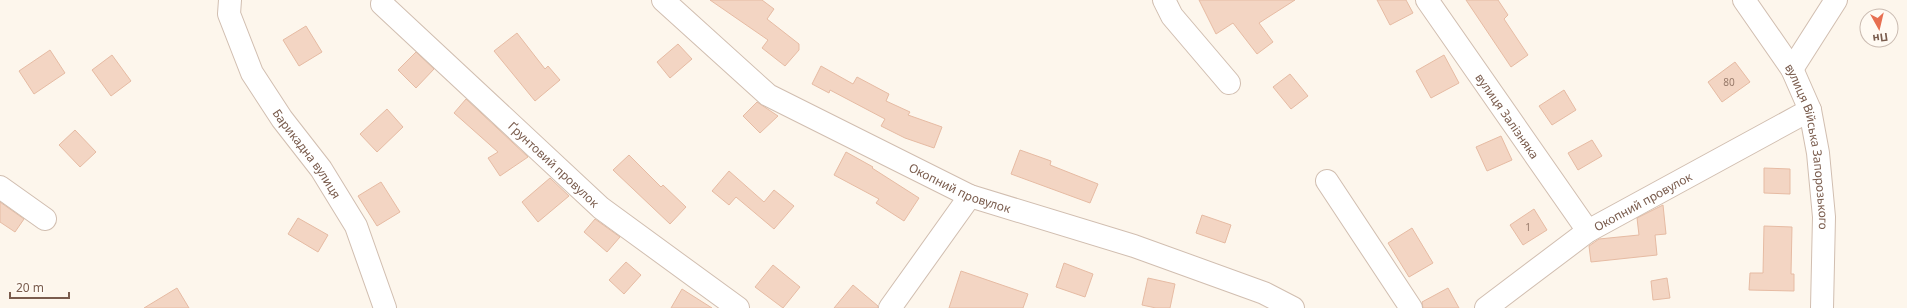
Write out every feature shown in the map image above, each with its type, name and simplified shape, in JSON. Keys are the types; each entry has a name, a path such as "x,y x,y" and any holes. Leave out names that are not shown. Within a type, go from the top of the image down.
{"street":[{"name":"Барикадна вулиця","path":"230,0 229,14 252,74 282,119 321,169 356,226 385,308"},
{"name":"Окопний провулок","path":"663,0 768,95 970,196 1134,246 1264,293 1293,308"},
{"path":"1164,0 1172,16 1229,83"},
{"name":"вулиця Залізняка","path":"1427,0 1588,231"},
{"name":"вулиця Війська Запорозького","path":"1744,0 1792,69 1810,110 1818,153 1824,217 1822,308"},
{"path":"1792,69 1836,0"},
{"name":"Ґрунтовий провулок","path":"382,4 601,208 738,308"},
{"name":"Окопний провулок","path":"1486,308 1511,299 1588,231 1810,110"},
{"path":"1327,181 1411,308"},
{"path":"0,187 45,219"},
{"path":"890,308 970,196"}],"building":[{"path":"710,0 762,0 774,9 767,19 799,44 799,50 785,66 762,48 768,40"},
{"path":"1199,0 1295,0 1259,23 1273,42 1257,54 1233,23 1216,34"},
{"path":"1377,0 1406,0 1413,13 1390,25"},
{"path":"1466,0 1498,0 1508,15 1504,19 1528,55 1511,67"},
{"path":"306,26 322,52 299,66 283,40"},
{"path":"517,33 545,69 548,66 560,80 535,101 494,51"},
{"path":"678,44 692,59 670,78 657,62"},
{"path":"50,50 65,73 34,94 19,71"},
{"path":"416,52 434,69 416,88 398,70"},
{"path":"112,55 131,81 111,96 92,70"},
{"path":"1444,55 1459,83 1431,98 1416,71"},
{"path":"1735,62 1750,82 1722,102 1708,82"},
{"path":"821,66 853,84 857,77 889,94 886,101 910,112 908,115 942,127 934,148 905,138 881,126 885,119 830,90 829,93 812,84"},
{"path":"1290,74 1308,96 1291,109 1273,87"},
{"path":"1564,90 1576,110 1552,125 1539,106"},
{"path":"466,99 528,157 500,176 488,158 498,152 454,113"},
{"path":"757,102 778,116 760,133 743,116"},
{"path":"387,109 403,127 377,152 360,134"},
{"path":"75,130 96,152 80,167 59,145"},
{"path":"1501,136 1512,160 1487,171 1476,147"},
{"path":"1592,140 1602,156 1578,170 1568,153"},
{"path":"1020,150 1051,161 1050,165 1098,184 1090,203 1011,174"},
{"path":"846,152 873,167 872,168 919,198 904,221 876,203 879,199 834,175"},
{"path":"629,155 661,187 663,185 686,207 670,224 613,170"},
{"path":"1764,168 1790,169 1790,194 1764,193"},
{"path":"729,171 764,202 774,190 794,206 774,229 736,197 729,205 712,191"},
{"path":"550,178 569,196 538,222 522,202"},
{"path":"381,182 400,212 377,226 358,196"},
{"path":"0,202 24,219 15,232 0,222"},
{"path":"1663,205 1666,234 1655,235 1657,255 1591,262 1589,246 1599,239 1639,235 1637,218"},
{"path":"1534,209 1547,230 1523,245 1510,225"},
{"path":"1202,215 1231,225 1225,243 1196,233"},
{"path":"298,218 328,235 318,252 288,234"},
{"path":"595,219 620,237 607,252 584,232"},
{"path":"1764,226 1792,227 1791,274 1794,274 1794,291 1749,290 1750,273 1763,273"},
{"path":"1412,228 1433,263 1409,277 1388,243"},
{"path":"626,262 641,275 624,294 609,280"},
{"path":"1064,263 1093,274 1085,297 1056,287"},
{"path":"773,265 800,287 783,308 755,287"},
{"path":"961,271 1028,294 1023,308 949,308"},
{"path":"1148,278 1175,284 1170,308 1156,308 1142,305"},
{"path":"1667,278 1670,298 1653,300 1651,281"},
{"path":"853,285 878,306 878,308 834,308"},
{"path":"177,288 189,308 144,308"},
{"path":"1448,288 1459,308 1423,308 1422,302"},
{"path":"682,289 712,308 671,308"}]}
